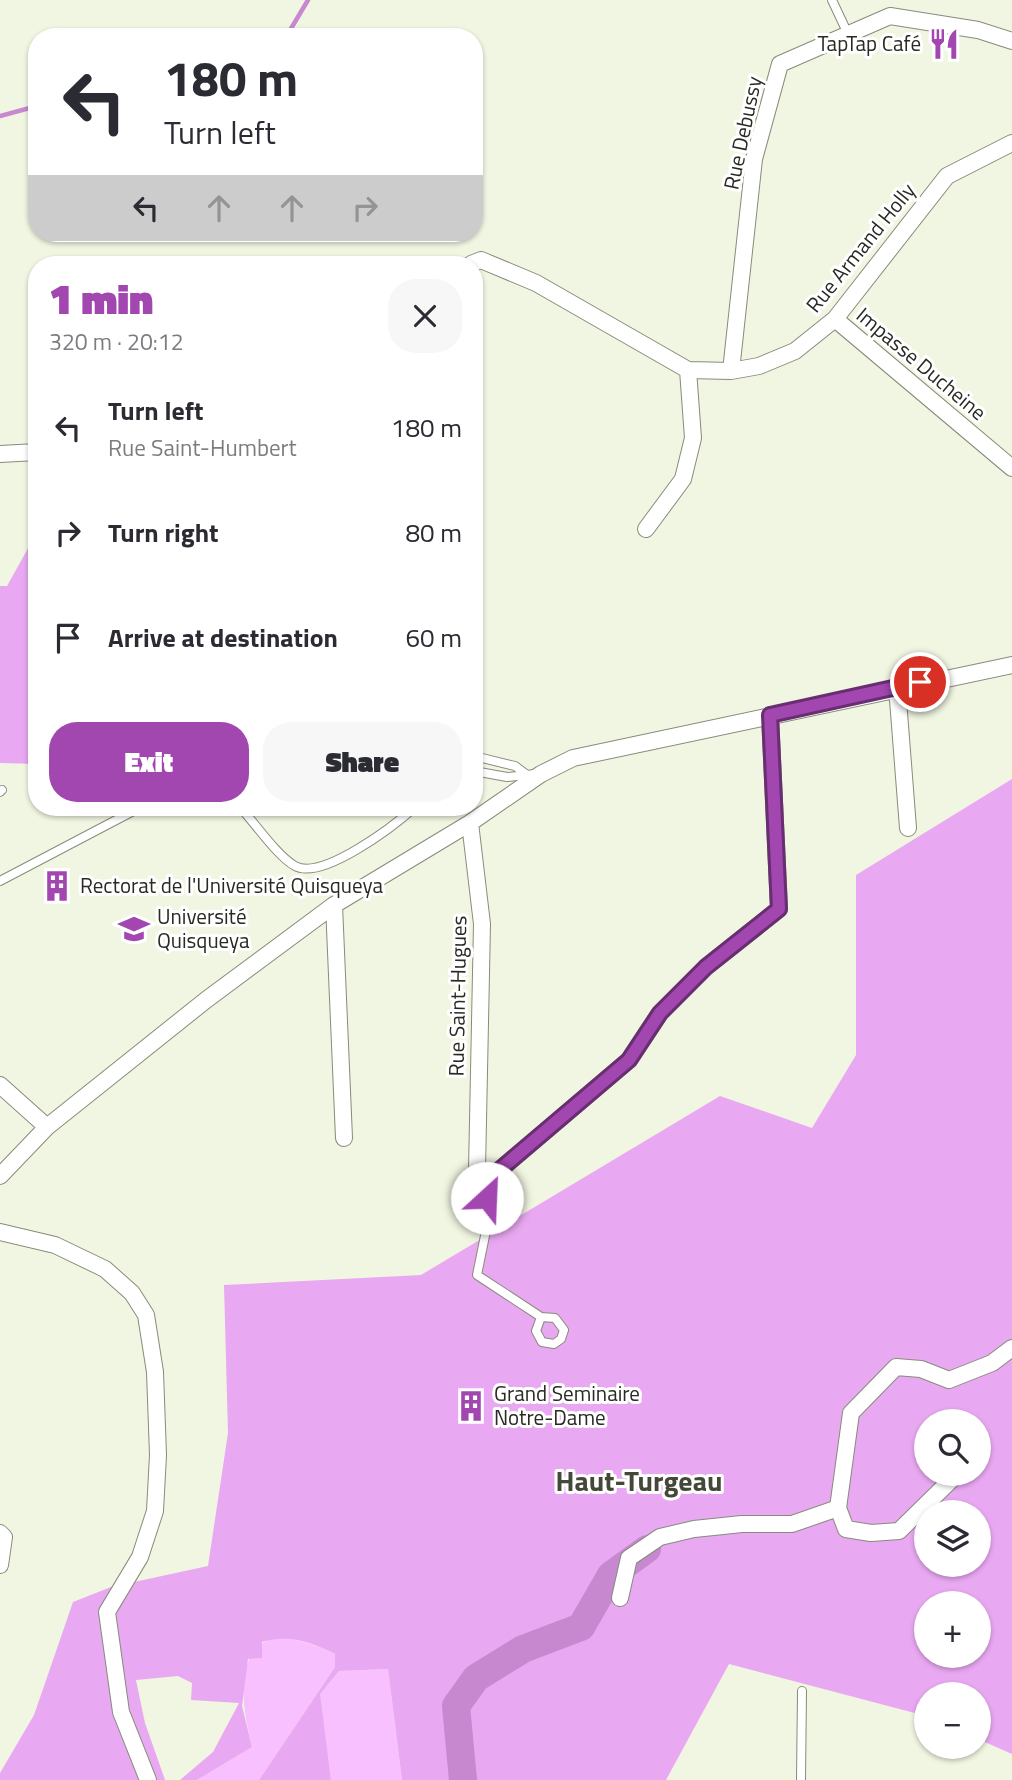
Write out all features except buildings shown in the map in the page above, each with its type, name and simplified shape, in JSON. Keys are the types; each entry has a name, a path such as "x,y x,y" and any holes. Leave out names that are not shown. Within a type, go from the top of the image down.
{"street":[{"name":"Rue Debussy","path":"731,371 754,159 780,64 890,16 978,30 1012,41"},
{"name":"Rue Armand Holly","path":"483,261 536,283 688,370 731,371 759,366 795,351 835,319 947,176 1012,143"},
{"name":"Impasse Ducheine","path":"835,319 1012,468"},
{"path":"646,529 683,479 693,438 688,370"},
{"path":"0,454 28,452"},
{"path":"483,812 534,774 573,758 897,687 1012,665"},
{"path":"897,687 908,828"},
{"path":"483,1174 629,1060 660,1013 706,967 779,909 770,715"},
{"path":"0,1176 47,1127 206,1000 334,905 478,816"},
{"name":"Rue Saint-Hugues","path":"470,822 482,924 483,1174"},
{"path":"334,905 344,1138"},
{"path":"0,1085 47,1127"},
{"path":"0,1232 55,1245 105,1269 132,1293 146,1315 156,1386 158,1455 155,1511 140,1557 107,1612 121,1712 148,1780"},
{"path":"944,1486 899,1531 871,1534 846,1530 838,1508 851,1413 896,1367 921,1370 949,1380 992,1363 1012,1348"},
{"path":"620,1598 629,1558 660,1537 741,1524 792,1524 838,1508"},
{"path":"0,1533 4,1537 0,1565"}],"lane":[{"path":"832,0 848,34"},
{"path":"483,758 534,774"},
{"path":"483,773 507,777 534,774"},
{"path":"0,881 124,816"},
{"path":"248,816 293,865 306,870 324,867 366,843 403,816"},
{"path":"483,1174 489,1216 477,1275 541,1317"},
{"path":"801,1780 802,1691"}],"shaded area":[{"path":"28,548 28,764 0,763 0,586 7,586"},
{"path":"1012,779 1012,1754 991,1745 991,1682 914,1682 914,1713 729,1664 666,1780 402,1780 388,1669 339,1671 320,1694 331,1780 259,1780 335,1667 335,1654 308,1643 281,1639 262,1642 262,1658 248,1659 242,1706 252,1747 197,1780 180,1780 213,1752 239,1703 191,1700 192,1683 178,1676 136,1680 145,1723 165,1780 0,1780 0,1773 34,1715 73,1602 111,1587 208,1566 228,1433 224,1285 421,1275 720,1096 812,1128 856,1055 856,875"},
{"path":"274,1638 305,1642 335,1654 335,1667 259,1780 197,1780 252,1747 244,1701 246,1670 251,1656 260,1645"},
{"path":"388,1669 402,1780 331,1780 319,1694 339,1671"}],"waterway":[{"path":"291,28 308,0"},
{"path":"0,116 28,108"},
{"path":"463,1780 456,1706 476,1678 523,1649 581,1627 611,1575 647,1549"}],"place":[{"name":"TapTap Café","path":"944,44"},
{"name":"Rectorat de l'Université Quisqueya","path":"57,886"},
{"name":"Université Quisqueya","path":"134,929"},
{"name":"Grand Seminaire Notre-Dame","path":"471,1406"}],"district":[{"name":"Haut-Turgeau","path":"639,1481"}],"route":[{"path":"487,1198 490,1178 629,1060 660,1013 706,967 779,909 770,715 920,682"}]}
